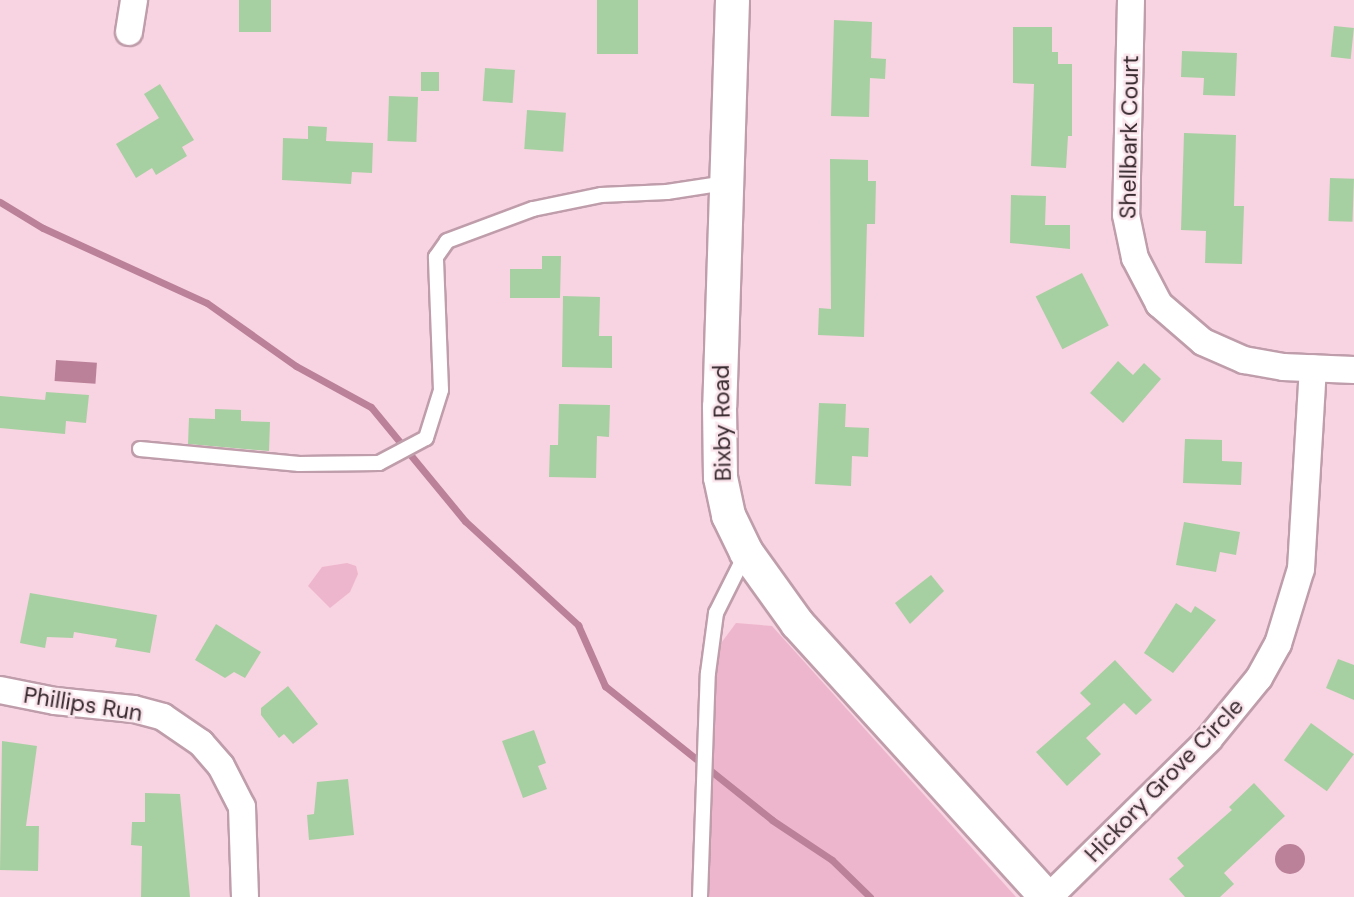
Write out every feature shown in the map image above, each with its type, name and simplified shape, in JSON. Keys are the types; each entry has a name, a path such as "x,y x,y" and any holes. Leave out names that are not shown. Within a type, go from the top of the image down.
{"street":[{"path":"129,32 134,0"},
{"name":"Bixby Road","path":"732,0 720,477 728,515 746,552 813,643 1048,897"},
{"name":"Shellbark Court","path":"1131,0 1126,215 1135,258 1159,304 1180,325 1222,352 1266,365 1354,370"},
{"name":"Hickory Grove Circle","path":"1048,897 1209,739 1259,678 1278,645 1301,569 1313,368"},
{"name":"Phillips Run","path":"0,690 55,701 134,709 163,717 201,743 222,766 242,807 245,897"}],"lane":[{"path":"140,449 299,464 379,463 426,438 441,390 436,257 446,241 533,209 601,195 667,192 726,183"},
{"path":"700,897 705,748 716,613 746,552"}],"shaded area":[{"path":"56,360 97,363 95,384 55,381"},
{"path":"347,563 356,566 358,574 350,592 330,608 308,586 322,567"},
{"path":"736,623 772,626 1016,897 708,897 713,654"},
{"path":"1290,844 1301,848 1305,859 1301,870 1290,874 1279,870 1275,859 1279,848"}],"building":[{"path":"239,0 271,0 271,32 239,32"},
{"path":"597,0 638,0 638,54 597,54"},
{"path":"834,20 872,22 871,58 886,59 885,79 870,78 869,117 831,116"},
{"path":"1334,26 1354,28 1351,59 1331,57"},
{"path":"1013,27 1052,27 1052,52 1058,52 1058,64 1072,64 1072,136 1068,136 1066,168 1031,166 1034,84 1013,83"},
{"path":"1182,51 1237,53 1235,96 1203,95 1204,78 1181,77"},
{"path":"485,68 515,70 513,103 483,101"},
{"path":"421,72 439,72 439,91 421,91"},
{"path":"160,84 194,140 182,147 187,156 156,175 152,168 136,178 116,144 159,118 144,94"},
{"path":"389,96 418,97 416,142 387,141"},
{"path":"527,110 566,113 563,152 524,149"},
{"path":"308,126 327,127 326,141 373,143 372,173 352,172 351,184 282,180 283,138 308,139"},
{"path":"1184,133 1236,135 1234,206 1244,206 1242,264 1205,263 1206,231 1181,230"},
{"path":"830,159 868,160 868,181 876,181 875,224 867,224 864,337 818,335 819,308 831,309"},
{"path":"1330,178 1354,179 1352,222 1328,221"},
{"path":"1011,195 1046,196 1045,225 1070,225 1070,249 1010,243"},
{"path":"542,256 561,256 560,298 510,298 510,269 542,269"},
{"path":"1082,273 1109,326 1062,349 1036,297"},
{"path":"563,296 600,297 599,336 612,336 612,368 562,367"},
{"path":"1118,361 1133,375 1144,363 1161,379 1123,423 1090,393"},
{"path":"46,392 89,395 86,423 66,421 65,434 0,428 0,396 45,400"},
{"path":"819,403 846,404 845,427 869,428 868,457 852,456 851,486 815,484"},
{"path":"559,404 610,405 609,437 597,436 596,478 549,477 550,445 558,445"},
{"path":"215,409 241,410 241,421 270,422 269,451 188,444 189,418 215,419"},
{"path":"1185,439 1222,440 1222,461 1242,462 1241,485 1183,483"},
{"path":"1184,522 1240,532 1236,555 1220,552 1216,572 1176,565"},
{"path":"931,575 944,591 910,624 895,603"},
{"path":"30,593 157,615 150,653 115,647 117,639 74,632 73,638 47,637 45,648 20,643"},
{"path":"1176,603 1191,613 1195,606 1216,620 1173,673 1144,653"},
{"path":"216,624 261,652 245,678 234,672 225,678 195,660"},
{"path":"1338,659 1354,665 1354,700 1326,688"},
{"path":"1115,660 1152,700 1136,715 1124,703 1086,738 1101,754 1067,786 1036,752 1091,704 1080,693"},
{"path":"288,686 318,724 293,744 284,734 279,738 261,715 261,708"},
{"path":"1311,723 1354,754 1327,791 1284,760"},
{"path":"534,730 546,763 538,766 547,789 523,798 502,741"},
{"path":"2,741 37,746 26,826 39,826 38,871 0,870"},
{"path":"348,779 354,835 309,840 307,815 314,814 317,782"},
{"path":"1254,783 1285,816 1224,873 1234,884 1220,897 1185,897 1169,879 1184,866 1177,858 1232,810 1229,807"},
{"path":"145,793 180,794 190,897 141,897 142,846 131,845 132,822 145,822"}],"waterway":[{"path":"0,202 43,228 207,303 296,366 371,407 465,521 578,625 605,686 772,820 832,860 870,897"}]}
